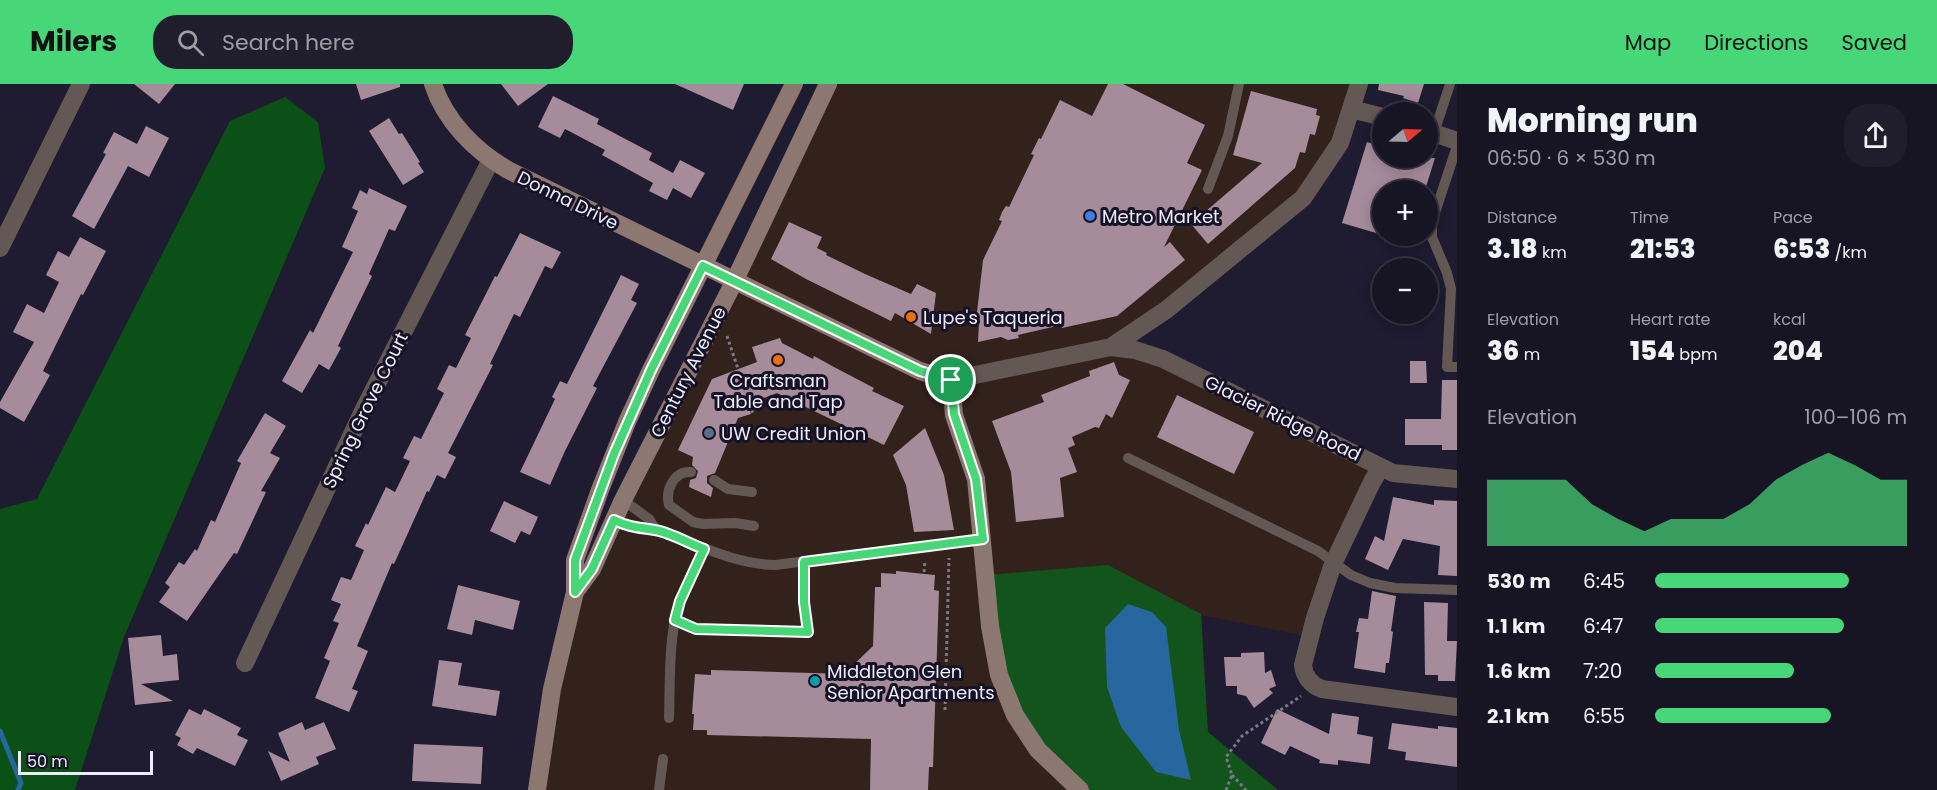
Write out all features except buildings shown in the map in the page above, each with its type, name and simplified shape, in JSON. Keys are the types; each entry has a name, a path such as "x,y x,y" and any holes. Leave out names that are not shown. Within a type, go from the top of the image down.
{"main road":[{"name":"Donna Drive","path":"433,84 437,98 447,116 491,160 734,282 920,371 951,380"},
{"name":"Century Avenue","path":"537,790 552,689 575,592 575,560 614,454 651,370 794,84"},
{"name":"Century Avenue","path":"575,592 592,569 623,500 734,282 828,84"},
{"path":"951,380 954,414 976,479 990,626 999,675 1015,715 1038,750 1080,790"}],"street":[{"path":"0,248 81,84"},
{"path":"951,380 1111,347 1166,310 1303,198 1340,143 1359,84"},
{"path":"1351,109 1372,114"},
{"path":"1438,134 1457,141"},
{"name":"Spring Grove Court","path":"245,663 363,411 491,160"},
{"name":"Glacier Ridge Road","path":"1111,347 1135,350 1164,359 1393,473 1457,479"},
{"path":"1381,467 1333,564 1315,618 1303,670 1315,686 1457,707"}],"lane":[{"path":"1208,189 1228,136 1239,84"},
{"path":"1438,114 1450,84"},
{"path":"1457,147 1432,222 1432,237 1451,289 1447,367 1457,367"},
{"path":"1128,458 1318,551 1351,575 1378,585 1395,588 1457,590"},
{"path":"691,472 679,474 672,483 668,491 669,505 693,522 754,526"},
{"path":"714,480 728,489 752,492"},
{"path":"623,500 649,519 656,530"},
{"path":"614,520 637,528 656,530 735,560 756,565 804,562 983,539"},
{"path":"669,718 671,655 675,620 680,601 704,549"},
{"path":"675,620 696,629 808,632 804,602 804,562"},
{"path":"659,790 663,759"}],"path":[{"path":"725,332 753,414"},
{"path":"945,710 949,558"},
{"path":"924,572 925,561"},
{"path":"1246,790 1232,775 1226,757 1242,736 1315,686"},
{"path":"1226,790 1232,775"}],"shaded area":[{"path":"828,84 1359,84 1318,179 1134,333 1135,350 1381,467 1310,637 1201,615 1208,732 1218,790 537,790 569,614"}],"green space":[{"path":"285,97 318,122 325,168 124,637 75,790 0,790 0,509 37,499 230,121"},
{"path":"1108,565 1201,614 1208,732 1278,790 1080,790 1015,715 986,575"}],"water":[{"path":"1128,604 1152,612 1166,627 1179,730 1191,780 1156,772 1121,727 1107,687 1105,628"}],"waterway":[{"path":"0,731 21,783 18,790"}],"place":[{"name":"Metro Market","path":"1090,216"},
{"name":"Lupe's Taqueria","path":"911,317"},
{"name":"Craftsman Table and Tap","path":"778,360"},
{"name":"UW Credit Union","path":"709,433"},
{"name":"Middleton Glen Senior Apartments","path":"815,681"}],"route":[{"path":"703,266 920,371 951,380 954,414 976,479 983,539 804,562 804,602 808,632 696,629 675,620 680,601 704,549 656,530 628,526 614,520 592,569 575,592 575,560 614,454 651,370 703,266"}]}
